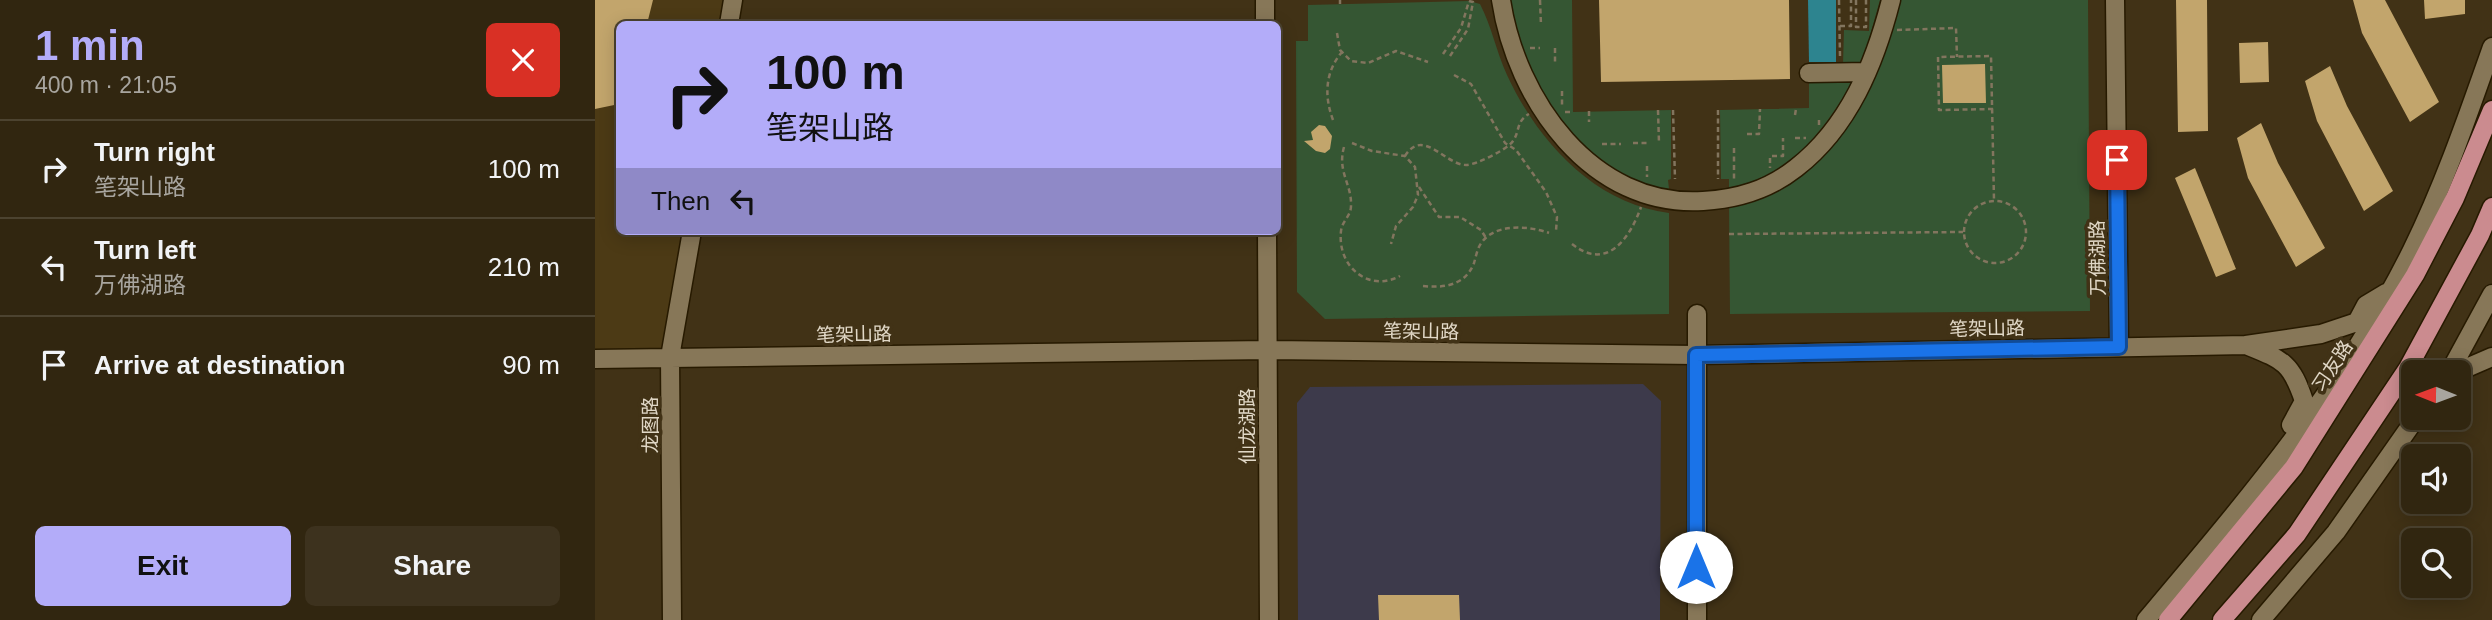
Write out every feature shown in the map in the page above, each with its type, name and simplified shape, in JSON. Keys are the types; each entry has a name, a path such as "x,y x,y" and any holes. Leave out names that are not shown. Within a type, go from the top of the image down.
{"main road":[{"name":"习友路","path":"2168,620 2294,467 2416,275 2455,198 2492,110"},
{"path":"2222,620 2297,534 2408,369 2480,235 2492,206"}],"street":[{"path":"730,21 733,0"},
{"path":"1265,0 1265,21"},
{"path":"1501,0 1504,25 1540,107 1584,159 1616,181 1644,195 1696,202 1739,198 1775,183 1822,145 1848,110 1867,72 1891,0"},
{"name":"万佛湖路","path":"2115,0 2119,347"},
{"path":"2146,620 2291,441 2349,360 2412,250 2458,143 2492,47"},
{"path":"1809,73 1867,72"},
{"name":"龙图路","path":"672,620 670,357 691,235"},
{"name":"仙龙湖路","path":"1267,235 1269,620"},
{"name":"笔架山路","path":"595,359 1268,350 1696,355 2246,345 2321,334 2357,321 2366,305 2416,275"},
{"path":"2456,360 2491,299"},
{"path":"1697,314 1697,620"},
{"path":"2246,345 2286,362 2296,376 2304,401 2290,427 2294,467"},
{"path":"2471,366 2492,357"},
{"path":"2260,620 2336,532 2408,430"}],"path":[{"path":"1469,0 1473,2 1472,15 1465,35 1451,55 1445,52 1459,33 1469,0"},
{"path":"1541,0 1541,25"},
{"path":"1839,0 1839,73"},
{"path":"1840,26 1851,26 1853,0"},
{"path":"1853,0 1856,27 1866,27 1866,0"},
{"path":"1466,14 1472,15"},
{"path":"1883,30 1956,28 1957,57"},
{"path":"1336,33 1342,52 1359,63 1377,60 1396,51 1428,62"},
{"path":"1459,33 1465,35"},
{"path":"1555,48 1555,65"},
{"path":"1333,120 1327,87 1332,66 1342,52"},
{"path":"1993,109 1939,110 1938,57 1991,56 1993,109 1994,200"},
{"path":"1454,75 1471,84 1496,129 1516,150 1552,202 1557,217 1556,231"},
{"path":"1562,91 1562,112 1573,112"},
{"path":"1405,156 1416,146 1431,147 1457,164 1479,163 1513,142 1520,121 1540,107"},
{"path":"1747,134 1759,134 1760,109"},
{"path":"1795,115 1796,109"},
{"path":"1658,110 1659,143"},
{"path":"1674,110 1675,179"},
{"path":"1718,110 1718,179"},
{"path":"1589,111 1589,122"},
{"path":"1772,156 1783,156 1783,138"},
{"path":"1352,143 1372,151 1405,156 1415,167 1419,187 1439,217 1460,217 1481,230 1486,238"},
{"path":"1633,143 1647,143"},
{"path":"1602,144 1621,144"},
{"path":"1344,147 1341,165 1351,204 1341,232 1344,255 1353,271 1370,280 1390,282 1400,276"},
{"path":"1734,148 1734,188 1739,198"},
{"path":"1391,244 1396,226 1416,202 1419,187"},
{"path":"1571,244 1578,249 1597,253 1616,249 1629,235 1644,195"},
{"path":"1994,200 2009,204 2025,222 2026,238 2019,253 2005,262 1980,260 1968,248 1963,232 1972,211 1994,200"},
{"path":"1423,286 1449,286 1464,278 1486,238 1514,227 1549,233"},
{"path":"1729,234 1963,232"}],"shaded area":[{"path":"595,0 733,0 730,21 616,21 616,235 691,235 670,357 595,359"},
{"path":"1643,384 1661,401 1660,620 1298,620 1297,403 1310,387"}],"green space":[{"path":"1510,0 1572,0 1573,112 1671,110 1669,189 1636,182 1607,167 1582,146 1543,93 1517,31"},
{"path":"1870,0 1880,0 1862,64 1843,64 1844,30 1869,31"},
{"path":"1891,0 2088,0 2090,311 1730,314 1729,200 1775,183 1848,110"},
{"path":"1469,1 1480,4 1519,99 1552,145 1593,183 1616,197 1669,213 1669,314 1325,319 1297,292 1296,41 1308,41 1308,5"},
{"path":"1853,81 1817,134 1787,163 1750,183 1729,188 1729,179 1721,179 1720,110 1809,108 1809,82"}],"water":[{"path":"1808,0 1836,0 1836,62 1809,62"}],"building":[{"path":"595,0 653,0 648,21 616,21 616,105 595,109"},
{"path":"1599,0 1789,0 1790,79 1601,82"},
{"path":"2176,0 2207,0 2208,131 2178,132"},
{"path":"2353,0 2385,0 2439,102 2410,122 2362,33"},
{"path":"2424,0 2465,0 2465,14 2425,19"},
{"path":"2268,42 2269,82 2240,83 2239,43"},
{"path":"1985,64 1986,103 1943,103 1942,65"},
{"path":"2330,66 2347,106 2393,191 2364,211 2317,121 2305,81"},
{"path":"2261,123 2278,163 2325,248 2296,267 2248,178 2237,138"},
{"path":"1319,125 1325,126 1332,136 1330,149 1325,153 1316,151 1304,141 1313,140 1311,132"},
{"path":"2195,168 2236,269 2216,277 2175,178"},
{"path":"1378,595 1459,595 1460,620 1379,620"}],"route":[{"path":"1696,567 1696,355 2119,347 2117,160"}]}
